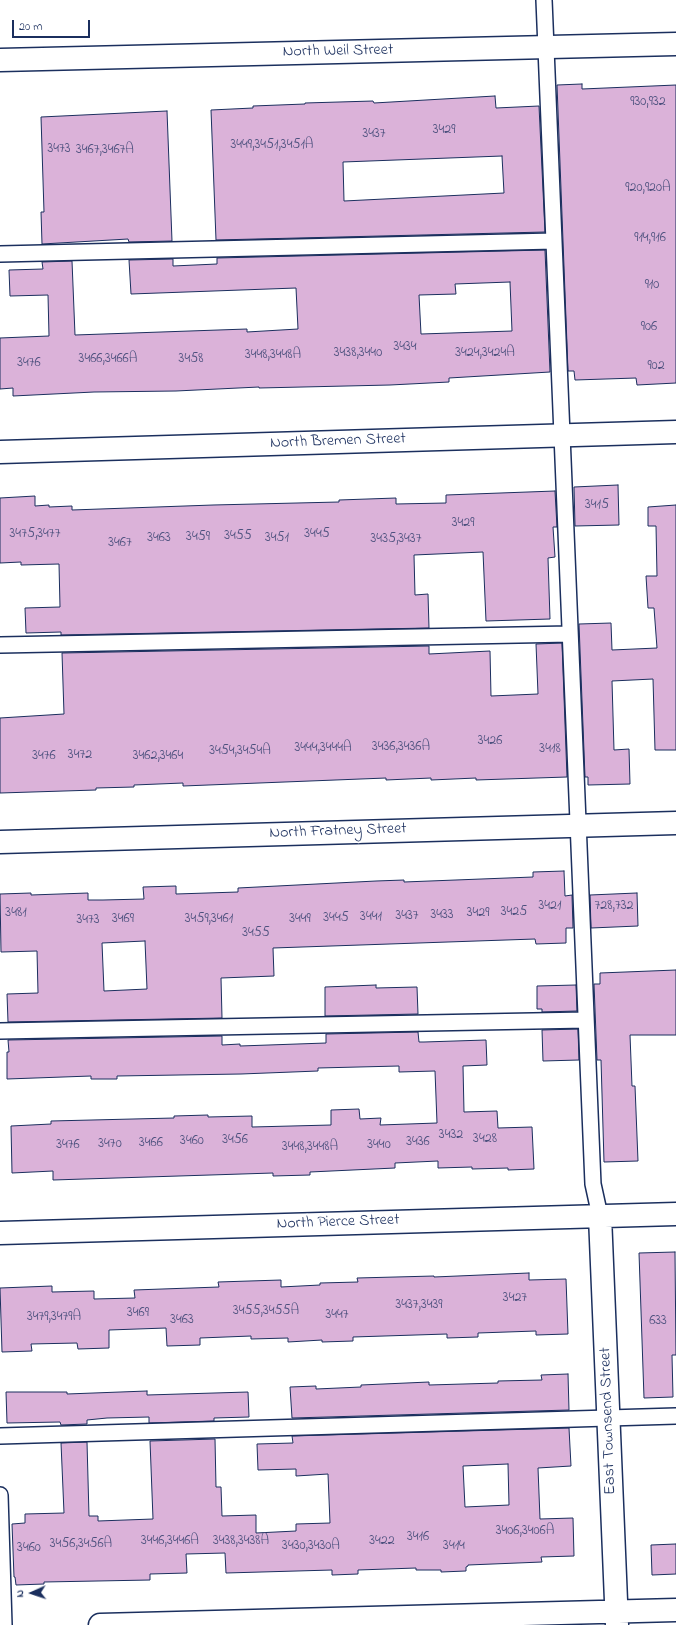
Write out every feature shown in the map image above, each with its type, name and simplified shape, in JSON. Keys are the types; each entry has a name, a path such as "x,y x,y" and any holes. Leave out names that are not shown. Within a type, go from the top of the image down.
{"street":[{"name":"North Weil Street","path":"0,60 676,44"},
{"name":"North Bremen Street","path":"0,452 676,432"},
{"name":"North Fratney Street","path":"0,842 676,822"},
{"name":"North Pierce Street","path":"0,1232 676,1214"},
{"name":"East Townsend Street","path":"600,1216 617,1618"},
{"path":"100,1625 617,1618 676,1610"}],"lane":[{"path":"544,0 593,1184 600,1216"},
{"path":"0,254 554,241"},
{"path":"0,645 570,634"},
{"path":"0,1031 586,1020"},
{"path":"0,1436 676,1416"},
{"path":"0,1495 4,1625"}],"building":[{"path":"582,84 582,89 676,85 676,383 637,385 636,378 575,380 574,371 568,371 557,85"},
{"path":"495,96 496,108 539,106 545,232 216,240 211,110 305,103 373,101 374,103","holes":["502,156 504,193 344,201 343,162"]},
{"path":"167,111 172,241 129,242 128,239 42,244 41,212 44,212 41,117"},
{"path":"545,250 550,372 449,378 449,382 390,385 259,387 13,396 13,388 0,389 0,338 49,336 48,295 10,296 9,270 43,269 42,262 72,261 75,335 247,329 247,332 298,329 296,288 131,294 129,260 173,259 173,266 217,264 217,258","holes":["510,282 512,331 421,334 419,295 456,294 455,284"]},
{"path":"618,485 619,525 575,526 574,487"},
{"path":"555,491 557,527 553,527 555,557 548,558 550,619 486,621 483,552 414,555 415,595 428,594 429,628 61,635 61,632 26,633 25,608 60,607 59,564 21,565 21,562 0,563 0,498 35,496 35,506 72,506 72,510 339,502 339,500 396,498 396,504 446,503 446,495"},
{"path":"676,505 676,750 655,750 653,679 612,681 614,750 629,749 630,784 588,785 588,777 585,777 579,624 611,623 612,650 657,648 654,608 648,608 646,576 657,576 656,526 648,526 648,507"},
{"path":"562,643 567,777 476,780 476,778 431,780 431,778 386,780 386,778 183,786 183,783 96,788 96,790 0,793 0,718 64,714 62,653 429,646 429,654 490,651 491,696 538,694 536,644"},
{"path":"564,871 565,896 572,895 573,928 566,928 566,943 536,944 535,939 273,948 274,976 221,978 222,1018 8,1022 7,994 38,993 37,951 1,952 0,894 31,893 31,895 88,893 88,900 144,899 143,887 176,886 176,894 238,892 238,888 376,881 404,880 404,882 533,877 533,872","holes":["145,941 147,989 104,991 102,943"]},
{"path":"637,893 638,926 591,928 590,895"},
{"path":"676,970 676,1035 630,1035 632,1086 635,1086 638,1161 604,1162 601,1060 597,1060 594,984 600,984 600,973"},
{"path":"376,985 376,988 417,987 418,1014 325,1016 325,987"},
{"path":"576,985 577,1011 542,1012 542,1009 537,1009 537,986"},
{"path":"578,1029 579,1060 543,1061 542,1030"},
{"path":"418,1032 419,1042 486,1040 487,1065 463,1066 464,1112 497,1111 498,1128 532,1127 534,1169 472,1169 472,1167 438,1168 438,1161 395,1163 395,1168 310,1172 310,1175 273,1176 273,1173 53,1180 53,1171 12,1173 11,1126 51,1124 51,1121 174,1118 174,1116 208,1115 208,1117 252,1116 252,1127 331,1125 331,1110 359,1109 360,1119 381,1118 380,1125 437,1123 435,1071 399,1072 399,1066 318,1068 318,1071 241,1074 117,1076 117,1079 91,1079 91,1076 7,1079 7,1052 9,1052 8,1040 222,1036 222,1045 240,1044 240,1046 326,1043 326,1034"},
{"path":"675,1252 676,1355 672,1355 673,1397 644,1398 639,1253"},
{"path":"529,1273 529,1280 566,1279 568,1334 536,1335 536,1331 478,1333 478,1337 447,1338 447,1334 353,1337 353,1341 322,1342 322,1340 288,1342 288,1338 251,1339 251,1336 200,1338 200,1345 167,1346 166,1328 109,1330 109,1348 78,1349 77,1343 31,1344 32,1351 2,1352 0,1288 52,1286 52,1292 94,1291 94,1299 135,1298 134,1290 219,1287 218,1282 281,1280 281,1287 320,1285 320,1283 358,1282 357,1278 434,1277"},
{"path":"568,1374 569,1410 292,1418 290,1387 316,1386 316,1389 361,1387 361,1385 429,1382 429,1385 498,1383 498,1381 542,1380 541,1375"},
{"path":"147,1391 147,1395 248,1392 249,1417 214,1418 214,1421 149,1423 149,1417 87,1420 87,1424 61,1425 60,1422 7,1423 6,1392 67,1392 67,1394"},
{"path":"569,1428 571,1466 538,1468 540,1519 573,1518 574,1556 541,1557 542,1562 468,1565 466,1567 466,1571 441,1572 441,1570 416,1570 416,1568 358,1570 358,1574 332,1575 332,1570 226,1573 225,1553 186,1554 187,1573 150,1574 150,1580 44,1582 44,1584 16,1585 14,1577 12,1524 25,1523 25,1514 64,1513 61,1443 87,1442 89,1516 98,1516 98,1521 153,1519 150,1441 215,1439 216,1487 221,1487 222,1516 256,1515 256,1533 296,1531 296,1524 330,1523 328,1474 296,1476 296,1469 258,1470 257,1444 293,1443 292,1436","holes":["508,1464 509,1505 465,1507 463,1466"]},
{"path":"676,1544 676,1574 652,1575 651,1545"}]}
